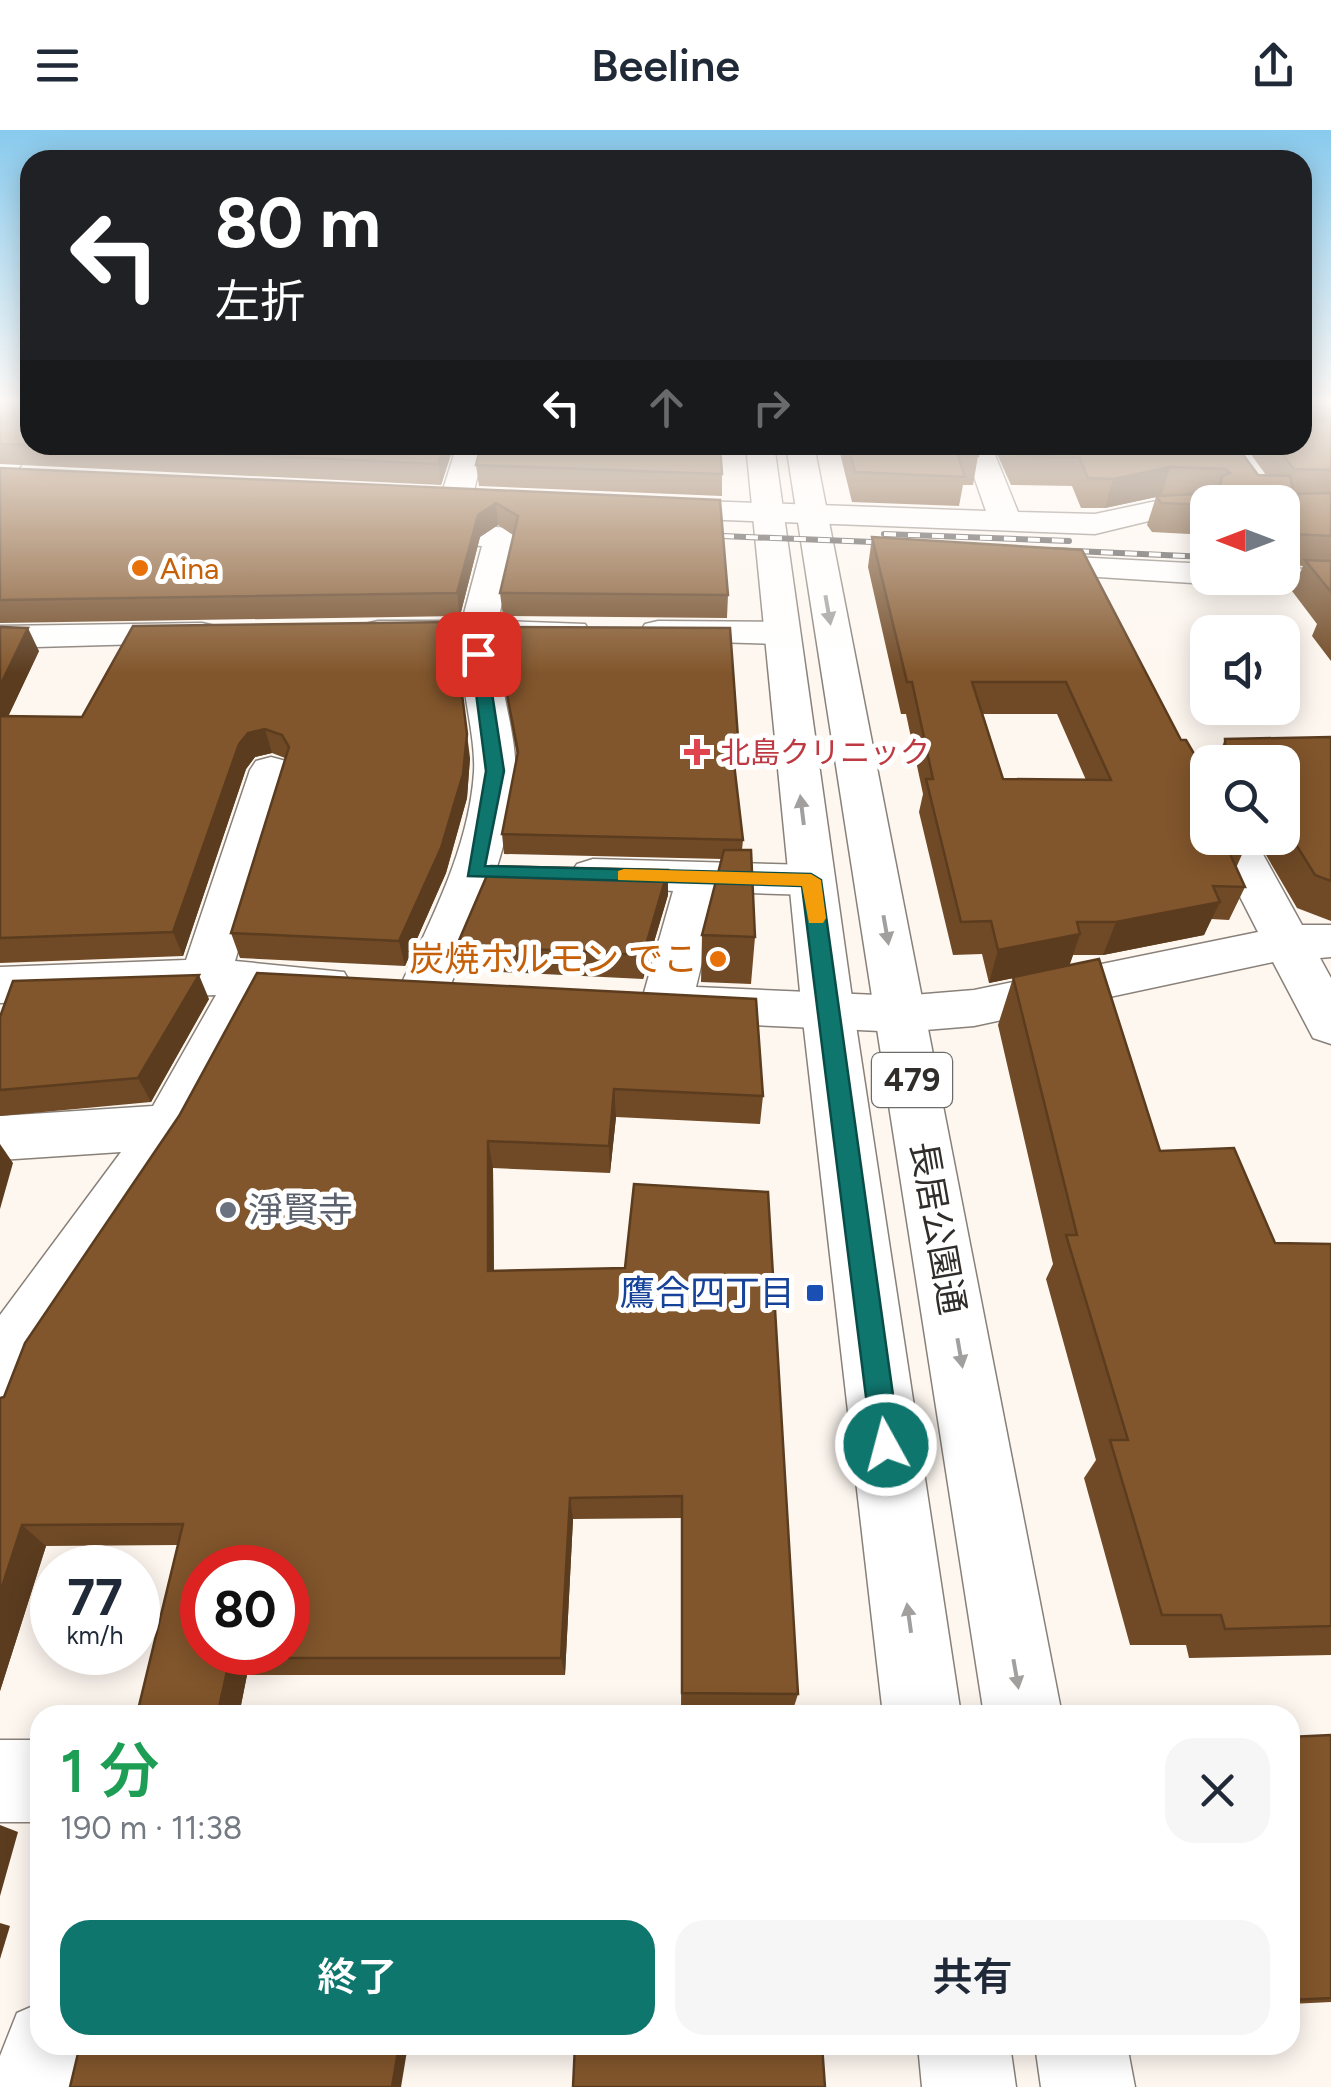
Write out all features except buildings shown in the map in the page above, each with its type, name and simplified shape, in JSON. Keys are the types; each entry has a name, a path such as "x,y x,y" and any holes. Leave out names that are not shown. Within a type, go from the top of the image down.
{"main road":[{"path":"456,500 458,491"},
{"name":"長居公園通","path":"776,491 793,538 901,1014 1021,1705"},
{"name":"長居公園通","path":"797,491 780,633 921,1705"},
{"path":"994,491 1006,522"},
{"path":"416,498 456,500 497,520 612,542"},
{"path":"624,507 793,538 1006,522 1095,524 1161,509 1190,510"},
{"path":"384,532 497,520"},
{"path":"497,520 478,631 479,678 512,872"},
{"path":"977,562 1190,573"},
{"path":"1088,569 1107,603"},
{"path":"1300,579 1331,580"},
{"path":"338,633 780,633"},
{"path":"0,637 239,634"},
{"path":"6,1362 170,1127 227,978 271,770"},
{"path":"1245,855 1310,942 1331,1025"},
{"path":"392,987 512,872 811,880"},
{"path":"666,1003 700,877"},
{"path":"610,1000 901,1014 974,1008 1310,942"},
{"path":"0,985 227,978 480,992"},
{"path":"0,1138 170,1127"},
{"path":"0,1781 30,1781"},
{"path":"38,2087 46,2055"},
{"path":"965,2055 969,2087"},
{"path":"1082,2055 1088,2087"}],"railway":[{"path":"884,534 1069,541"},
{"path":"698,535 898,543"},
{"path":"1053,550 1190,556"}],"slow traffic":[{"path":"624,875 811,880 816,918"}],"place":[{"name":"Aina","path":"140,568"},
{"name":"北島クリニック","path":"697,752"},
{"name":"炭焼ホルモン でこ","path":"718,959"},
{"name":"淨賢寺","path":"228,1210"},
{"name":"鷹合四丁目","path":"815,1293"}],"route":[{"path":"478,654 495,771 475,872 811,880 886,1445"}]}
